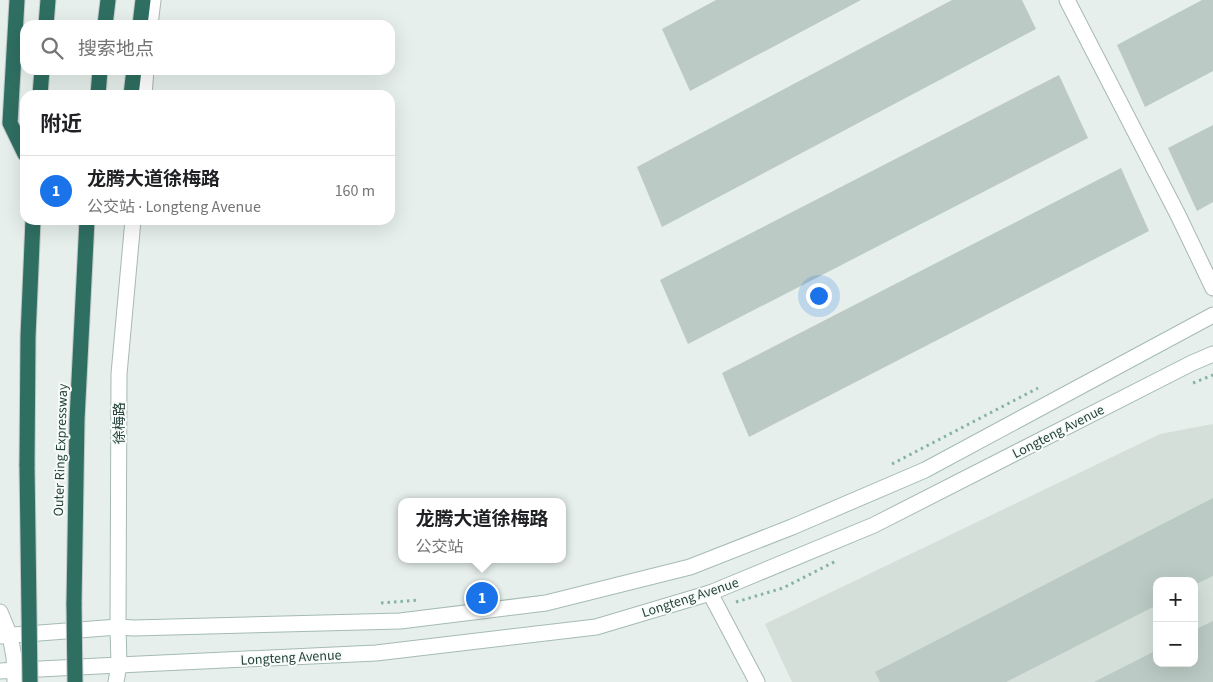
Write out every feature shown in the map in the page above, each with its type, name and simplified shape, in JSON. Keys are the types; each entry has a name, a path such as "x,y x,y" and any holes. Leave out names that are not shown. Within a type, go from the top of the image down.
{"highway":[{"path":"17,0 10,123 20,144"},
{"path":"46,20 48,0"},
{"path":"106,20 108,0"},
{"path":"141,20 143,0"},
{"path":"40,90 42,75"},
{"path":"98,90 100,75"},
{"path":"132,90 133,75"},
{"path":"30,682 27,456 32,225"},
{"name":"Outer Ring Expressway","path":"75,682 76,438 87,225"}],"main road":[{"path":"151,20 153,0"},
{"path":"1067,0 1178,215 1212,286"},
{"path":"144,90 146,75"},
{"name":"徐梅路","path":"119,666 120,374 133,225"},
{"name":"Longteng Avenue","path":"5,636 118,627 400,621 546,603 690,567 792,527 925,470 1213,315"},
{"name":"Longteng Avenue","path":"10,674 119,666 376,653 596,627 710,593 874,524 1213,354"},
{"path":"710,593 757,682"},
{"path":"0,612 5,636 14,657 10,674"},
{"path":"116,682 119,666"}],"path":[{"path":"887,466 1044,385"},
{"path":"377,603 424,599"}],"shaded area":[{"path":"1213,424 1213,682 792,682 765,624 1160,434"}],"building":[{"path":"716,0 861,0 690,91 662,29"},
{"path":"952,0 1022,0 1036,29 662,227 637,167"},
{"path":"1202,0 1213,0 1213,71 1145,107 1117,45"},
{"path":"1059,75 1088,138 688,344 660,280"},
{"path":"1213,125 1213,202 1197,211 1168,148"},
{"path":"1121,168 1149,231 749,437 722,373"},
{"path":"1213,498 1213,576 1198,583 1198,577 1153,577 1153,607 1006,682 880,682 875,672"},
{"path":"1213,621 1213,682 1094,682 1153,652 1153,667 1198,667 1198,628"}],"place":[{"name":"龙腾大道徐梅路","path":"482,598"}]}
